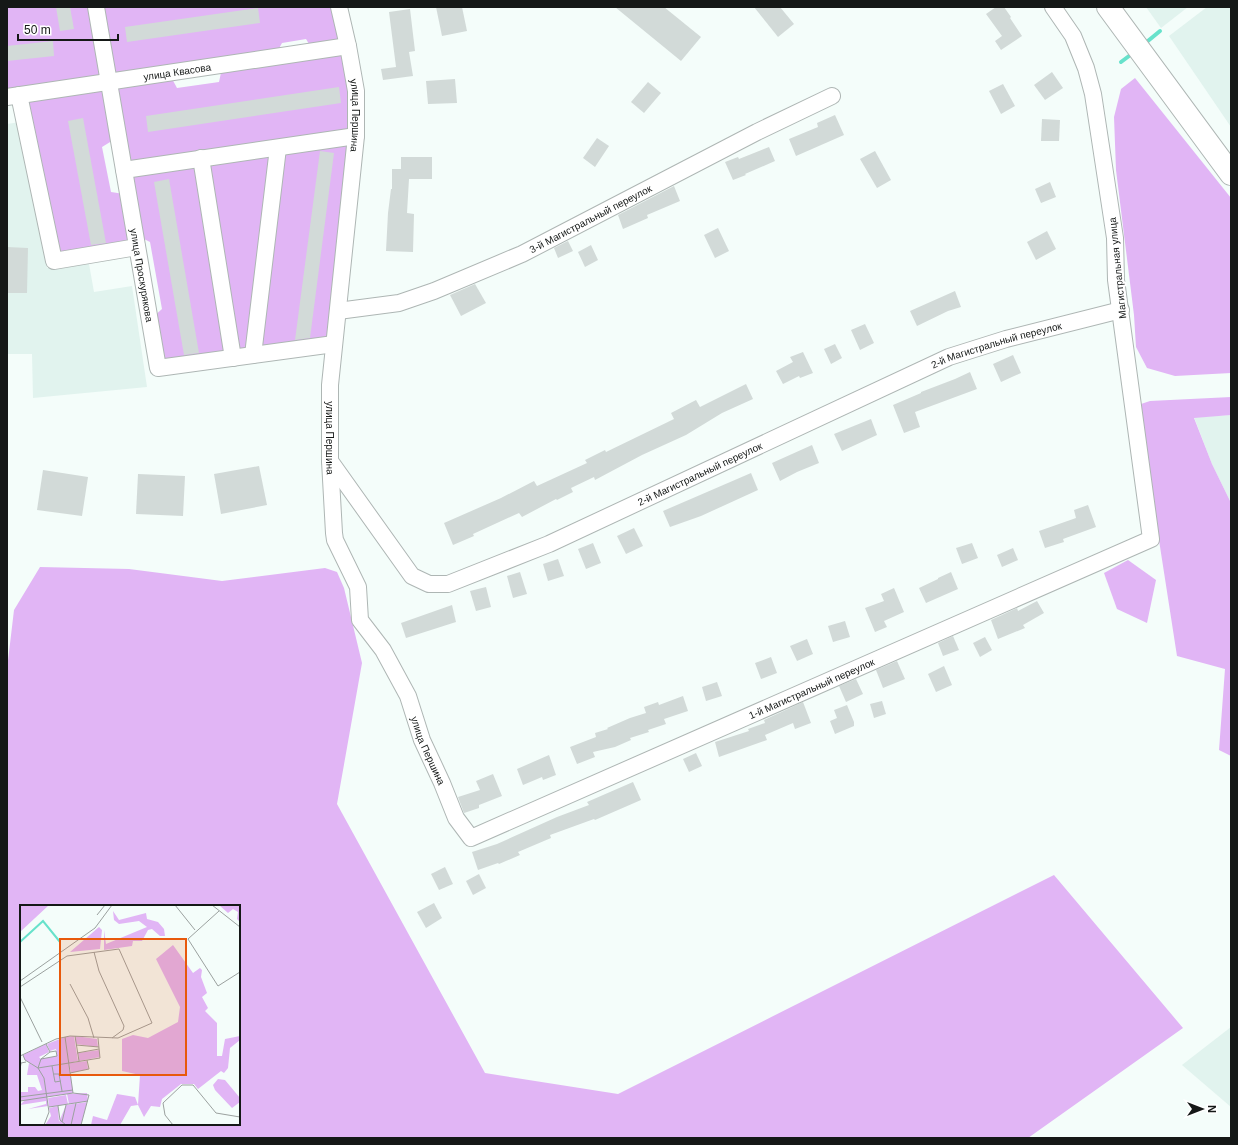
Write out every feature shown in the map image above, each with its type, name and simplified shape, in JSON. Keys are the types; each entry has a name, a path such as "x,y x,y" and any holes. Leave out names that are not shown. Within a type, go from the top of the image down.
{"main road":[{"path":"1108,7 1231,174"}],"street":[{"name":"улица Проскурякова","path":"96,7 158,368 334,344"},
{"name":"улица Першина","path":"339,7 356,91 356,136 330,385 330,461 335,540 358,587 360,620 383,650 408,696 422,740 456,818 471,838"},
{"name":"Магистральная улица","path":"1053,7 1073,36 1086,68 1093,94 1115,238 1116,280 1151,539"},
{"name":"улица Квасова","path":"13,96 348,46"},
{"path":"13,96 54,261 137,247"},
{"name":"3-й Магистральный переулок","path":"338,310 399,303 434,291 522,254 757,132 832,96"},
{"path":"124,170 356,136"},
{"path":"253,355 278,148"},
{"path":"202,158 233,358"},
{"name":"2-й Магистральный переулок","path":"330,461 412,576 429,584 448,584 549,544 949,357 1006,339 1121,310"},
{"name":"1-й Магистральный переулок","path":"471,838 1151,539"}],"shaded area":[{"path":"7,7 93,7 105,79 7,93"},
{"path":"99,7 335,7 344,44 312,49 306,39 282,43 276,54 111,78"},
{"path":"1146,7 1188,7 1161,28"},
{"path":"1207,7 1231,7 1231,127 1169,36"},
{"path":"344,50 352,133 128,166 114,84 170,75 177,88 219,82 222,68"},
{"path":"1135,78 1231,198 1231,373 1175,376 1147,368 1136,347 1134,315 1116,170 1114,117 1121,89"},
{"path":"106,85 115,139 102,147 111,192 124,194 133,244 58,257 24,98"},
{"path":"20,122 47,268 89,264 94,292 132,286 147,387 33,398 32,354 7,354 7,124"},
{"path":"352,140 330,341 256,351 281,151"},
{"path":"272,153 249,352 237,354 208,163"},
{"path":"199,162 229,355 161,364 153,317 162,309 150,242 140,237 129,172"},
{"path":"1231,397 1231,415 1194,418 1212,464 1231,503 1231,756 1219,750 1225,669 1177,656 1138,405 1150,401"},
{"path":"1231,415 1231,503 1212,464 1194,417"},
{"path":"1128,560 1156,580 1147,623 1117,609 1104,573"},
{"path":"40,567 129,569 222,581 325,568 337,572 344,588 362,663 337,804 485,1073 618,1094 1054,875 1183,1028 1028,1138 7,1138 7,669 14,610"},
{"path":"1231,1027 1231,1107 1182,1065"}],"building":[{"path":"56,7 70,7 74,29 60,31"},
{"path":"436,7 462,7 467,31 442,36"},
{"path":"615,7 664,7 701,37 681,61"},
{"path":"754,7 780,7 794,24 778,37"},
{"path":"996,7 1004,7 1022,36 1001,50 995,41 1002,36 986,14"},
{"path":"258,8 260,23 127,42 125,27"},
{"path":"410,9 415,51 409,52 413,76 383,80 381,69 396,67 389,12"},
{"path":"53,41 54,56 7,61 7,46"},
{"path":"1052,72 1063,88 1045,100 1034,85"},
{"path":"455,79 457,103 428,104 426,81"},
{"path":"648,82 661,93 644,113 631,102"},
{"path":"1003,84 1015,106 1001,114 989,91"},
{"path":"339,87 341,103 148,132 146,116"},
{"path":"835,115 844,135 796,156 789,139 818,127 817,123"},
{"path":"83,118 106,243 91,245 68,121"},
{"path":"1042,119 1060,120 1059,141 1041,141"},
{"path":"597,138 609,146 595,167 583,158"},
{"path":"769,147 775,161 733,180 725,162 738,157 739,159"},
{"path":"320,151 334,153 310,338 295,340"},
{"path":"875,151 891,180 877,188 860,159"},
{"path":"401,157 432,157 432,179 409,179 407,213 414,214 413,252 386,251 388,213 392,189 392,169 401,169"},
{"path":"169,179 199,353 184,355 154,182"},
{"path":"1050,182 1056,197 1041,203 1035,189"},
{"path":"674,186 680,201 647,215 648,218 623,229 618,215"},
{"path":"718,228 729,251 715,258 704,235"},
{"path":"1047,231 1056,249 1036,260 1027,242"},
{"path":"568,241 573,251 558,258 554,248"},
{"path":"591,245 598,260 585,267 578,252"},
{"path":"7,247 28,248 27,293 7,293"},
{"path":"475,284 486,303 461,316 450,295"},
{"path":"955,291 961,307 948,311 917,326 910,311"},
{"path":"865,324 874,343 860,350 851,330"},
{"path":"835,344 842,358 831,364 824,349"},
{"path":"803,352 813,373 800,378 799,376 783,384 776,371 793,362 790,357"},
{"path":"1013,355 1021,373 1001,382 993,364"},
{"path":"970,372 977,389 915,412 920,427 904,433 893,405"},
{"path":"746,384 753,399 722,413 686,435 642,455 595,480 594,477 571,488 573,492 557,500 556,499 522,517 519,513 453,545 444,523 501,498 534,481 537,486 587,463 585,460 605,450 606,452 674,419 671,413 696,400 700,407"},
{"path":"871,419 877,435 842,451 834,434"},
{"path":"812,445 819,463 780,481 772,463"},
{"path":"259,466 267,505 221,514 214,474"},
{"path":"43,470 88,477 82,516 37,510"},
{"path":"751,473 758,490 701,516 670,527 663,511"},
{"path":"138,474 185,476 183,516 136,514"},
{"path":"1088,505 1096,527 1063,539 1064,542 1045,548 1039,531 1076,518 1074,510"},
{"path":"634,528 643,546 626,554 617,536"},
{"path":"593,543 601,563 586,569 578,549"},
{"path":"972,543 978,558 962,564 956,548"},
{"path":"1013,548 1018,560 1002,567 997,555"},
{"path":"558,559 564,576 548,581 543,564"},
{"path":"520,572 527,594 513,598 507,576"},
{"path":"951,572 958,589 926,603 919,588"},
{"path":"486,587 491,607 476,611 470,591"},
{"path":"894,588 904,612 884,621 887,627 875,632 865,608 884,601 881,594"},
{"path":"1037,601 1044,613 1023,625 1025,628 998,639 991,620 1017,608 1018,611"},
{"path":"452,605 456,622 406,638 401,623"},
{"path":"845,621 850,637 833,642 828,626"},
{"path":"953,636 959,650 943,656 938,643"},
{"path":"985,637 992,650 980,657 973,643"},
{"path":"807,639 813,654 797,661 790,646"},
{"path":"771,657 777,673 761,679 755,663"},
{"path":"897,661 905,679 883,688 876,670"},
{"path":"944,666 952,685 936,692 928,674"},
{"path":"856,679 863,694 846,702 839,686"},
{"path":"717,682 722,696 706,701 702,687"},
{"path":"683,696 688,711 664,719 666,724 648,730 649,732 630,738 631,740 615,747 593,752 595,757 577,764 570,747 596,737 595,733 646,713 644,707 658,702 659,705"},
{"path":"882,701 886,714 874,718 870,704"},
{"path":"803,702 811,723 795,729 793,723 765,735 767,740 719,757 715,742 749,731 748,729 765,723 764,720"},
{"path":"847,705 854,722 854,726 835,734 830,721 837,718 834,710"},
{"path":"696,753 702,766 689,772 683,759"},
{"path":"549,755 556,775 543,780 542,777 523,785 517,769"},
{"path":"493,774 502,796 479,805 479,808 464,813 458,797 480,790 476,781"},
{"path":"633,782 641,800 595,820 594,819 550,835 551,838 518,852 520,855 499,864 498,863 478,870 472,852 497,844 557,817 589,805 587,802"},
{"path":"445,867 453,884 439,890 431,874"},
{"path":"479,874 486,888 473,895 466,881"},
{"path":"434,903 442,918 426,928 417,912"}],"waterway":[{"path":"1143,45 1160,31"},
{"path":"1121,62 1133,53"}]}
